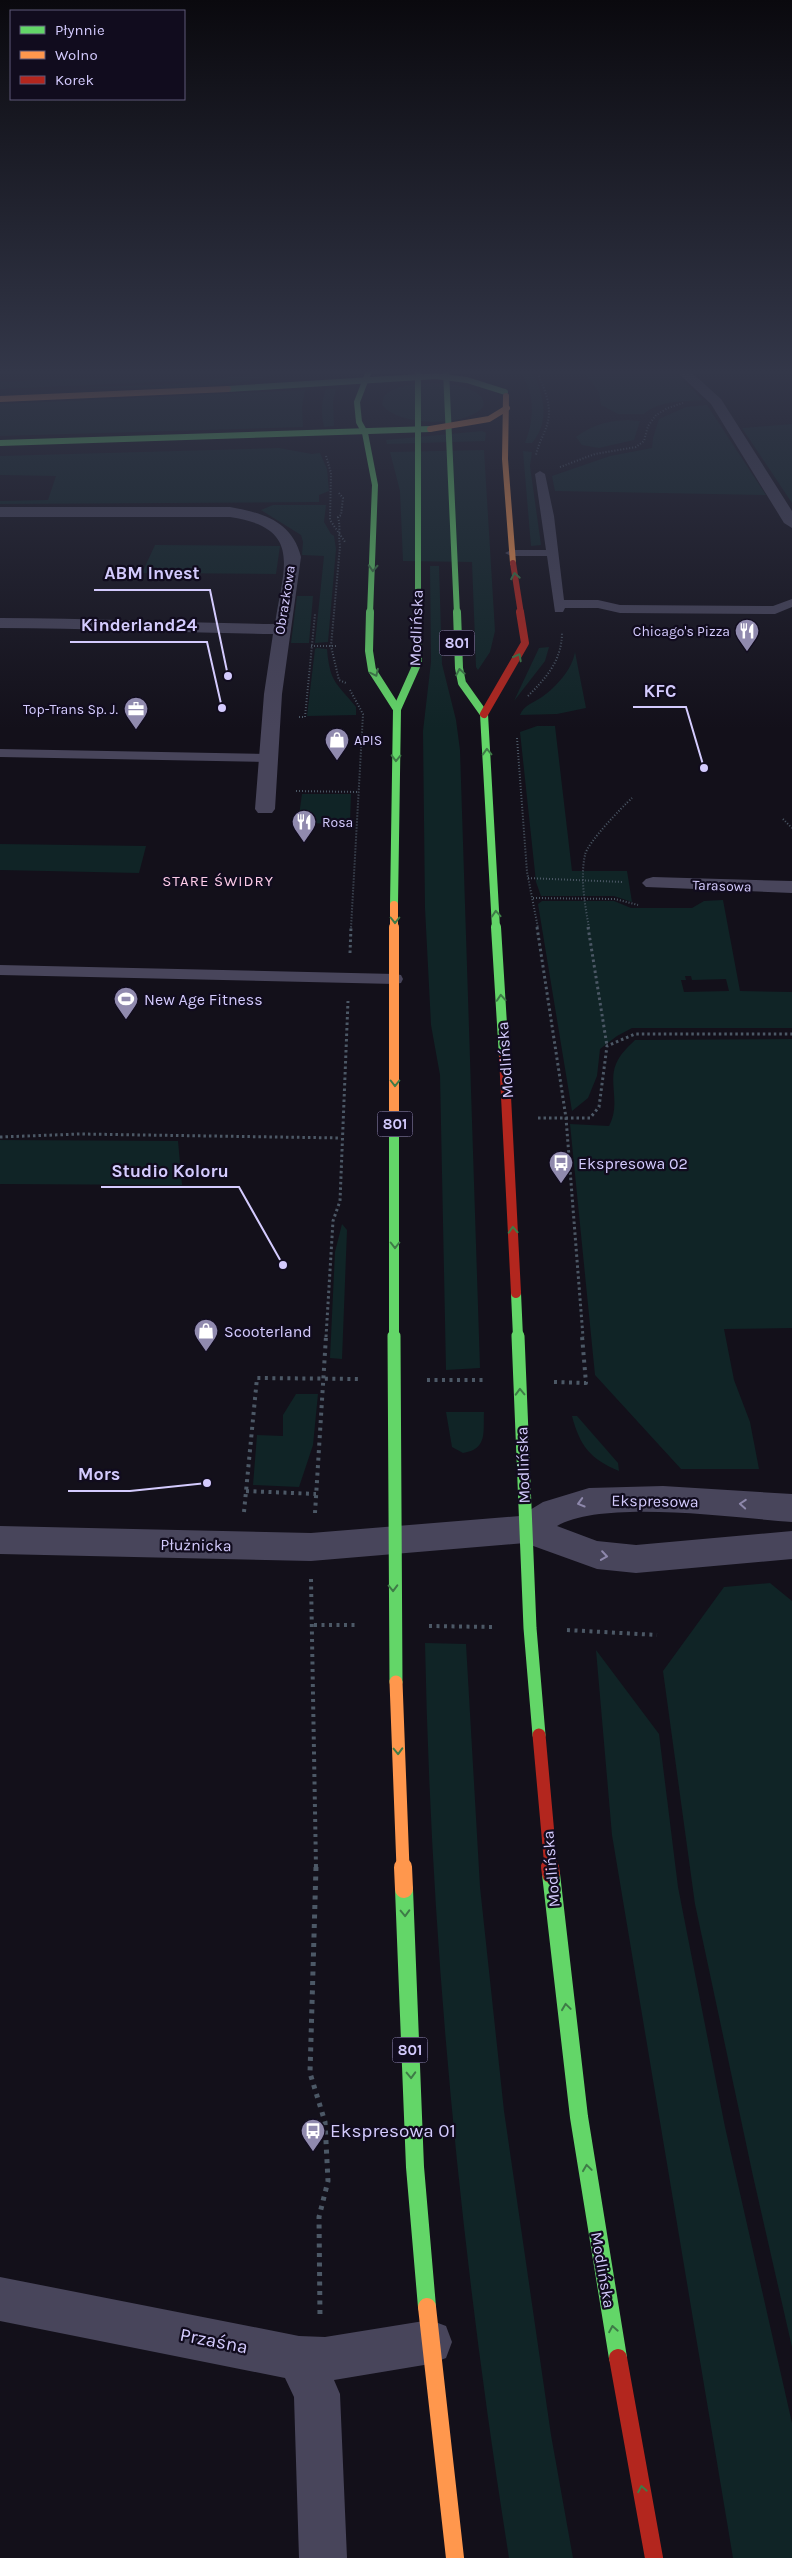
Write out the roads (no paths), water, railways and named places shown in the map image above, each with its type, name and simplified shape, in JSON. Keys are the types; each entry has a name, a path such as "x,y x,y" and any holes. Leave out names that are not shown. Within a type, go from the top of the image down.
{"main road":[{"path":"376,490 369,651 372,670 397,709"},
{"name":"Modlińska","path":"418,490 418,662 397,709 394,1625 415,2167 430,2342 455,2558"},
{"name":"801","path":"450,490 459,668 462,683 484,714"},
{"path":"484,714 525,643 511,553 507,490"},
{"name":"Modlińska","path":"484,714 508,1118 530,1628 558,1952 594,2221 654,2558"}],"street":[{"path":"772,490 792,523"},
{"name":"Obrazkowa","path":"0,512 218,512 245,514 260,518 287,535 291,542 292,556 280,630 273,694 265,809"},
{"path":"0,623 100,623 162,628 280,630"},
{"name":"Tarasowa","path":"653,883 792,888"},
{"name":"Ekspresowa","path":"525,1529 554,1512 589,1501 663,1499 792,1508"},
{"name":"Ekspresowa","path":"393,1539 525,1529 597,1556 636,1560 792,1545"},
{"name":"Płużnicka","path":"0,1540 311,1547 393,1539"},
{"name":"Przaśna","path":"0,2299 299,2358 325,2359 430,2342"},
{"path":"299,2358 317,2394 323,2558"}],"lane":[{"path":"543,490 559,606 598,604 620,609 775,610 792,603"},
{"path":"511,553 551,553"},
{"path":"0,753 269,758"},
{"path":"0,970 395,978"}],"place":[{"name":"Chicago's Pizza","path":"747,652"},
{"name":"ABM Invest","path":"228,676"},
{"name":"Kinderland24","path":"222,708"},
{"name":"Top-Trans Sp. J.","path":"136,730"},
{"name":"APIS","path":"337,761"},
{"name":"KFC","path":"704,768"},
{"name":"Rosa","path":"304,843"},
{"name":"New Age Fitness","path":"126,1020"},
{"name":"Ekspresowa 02","path":"561,1184"},
{"name":"Studio Koloru","path":"283,1265"},
{"name":"Scooterland","path":"206,1352"},
{"name":"Mors","path":"207,1483"},
{"name":"Ekspresowa 01","path":"313,2152"}],"district":[{"name":"STARE ŚWIDRY","path":"218,881"}]}
